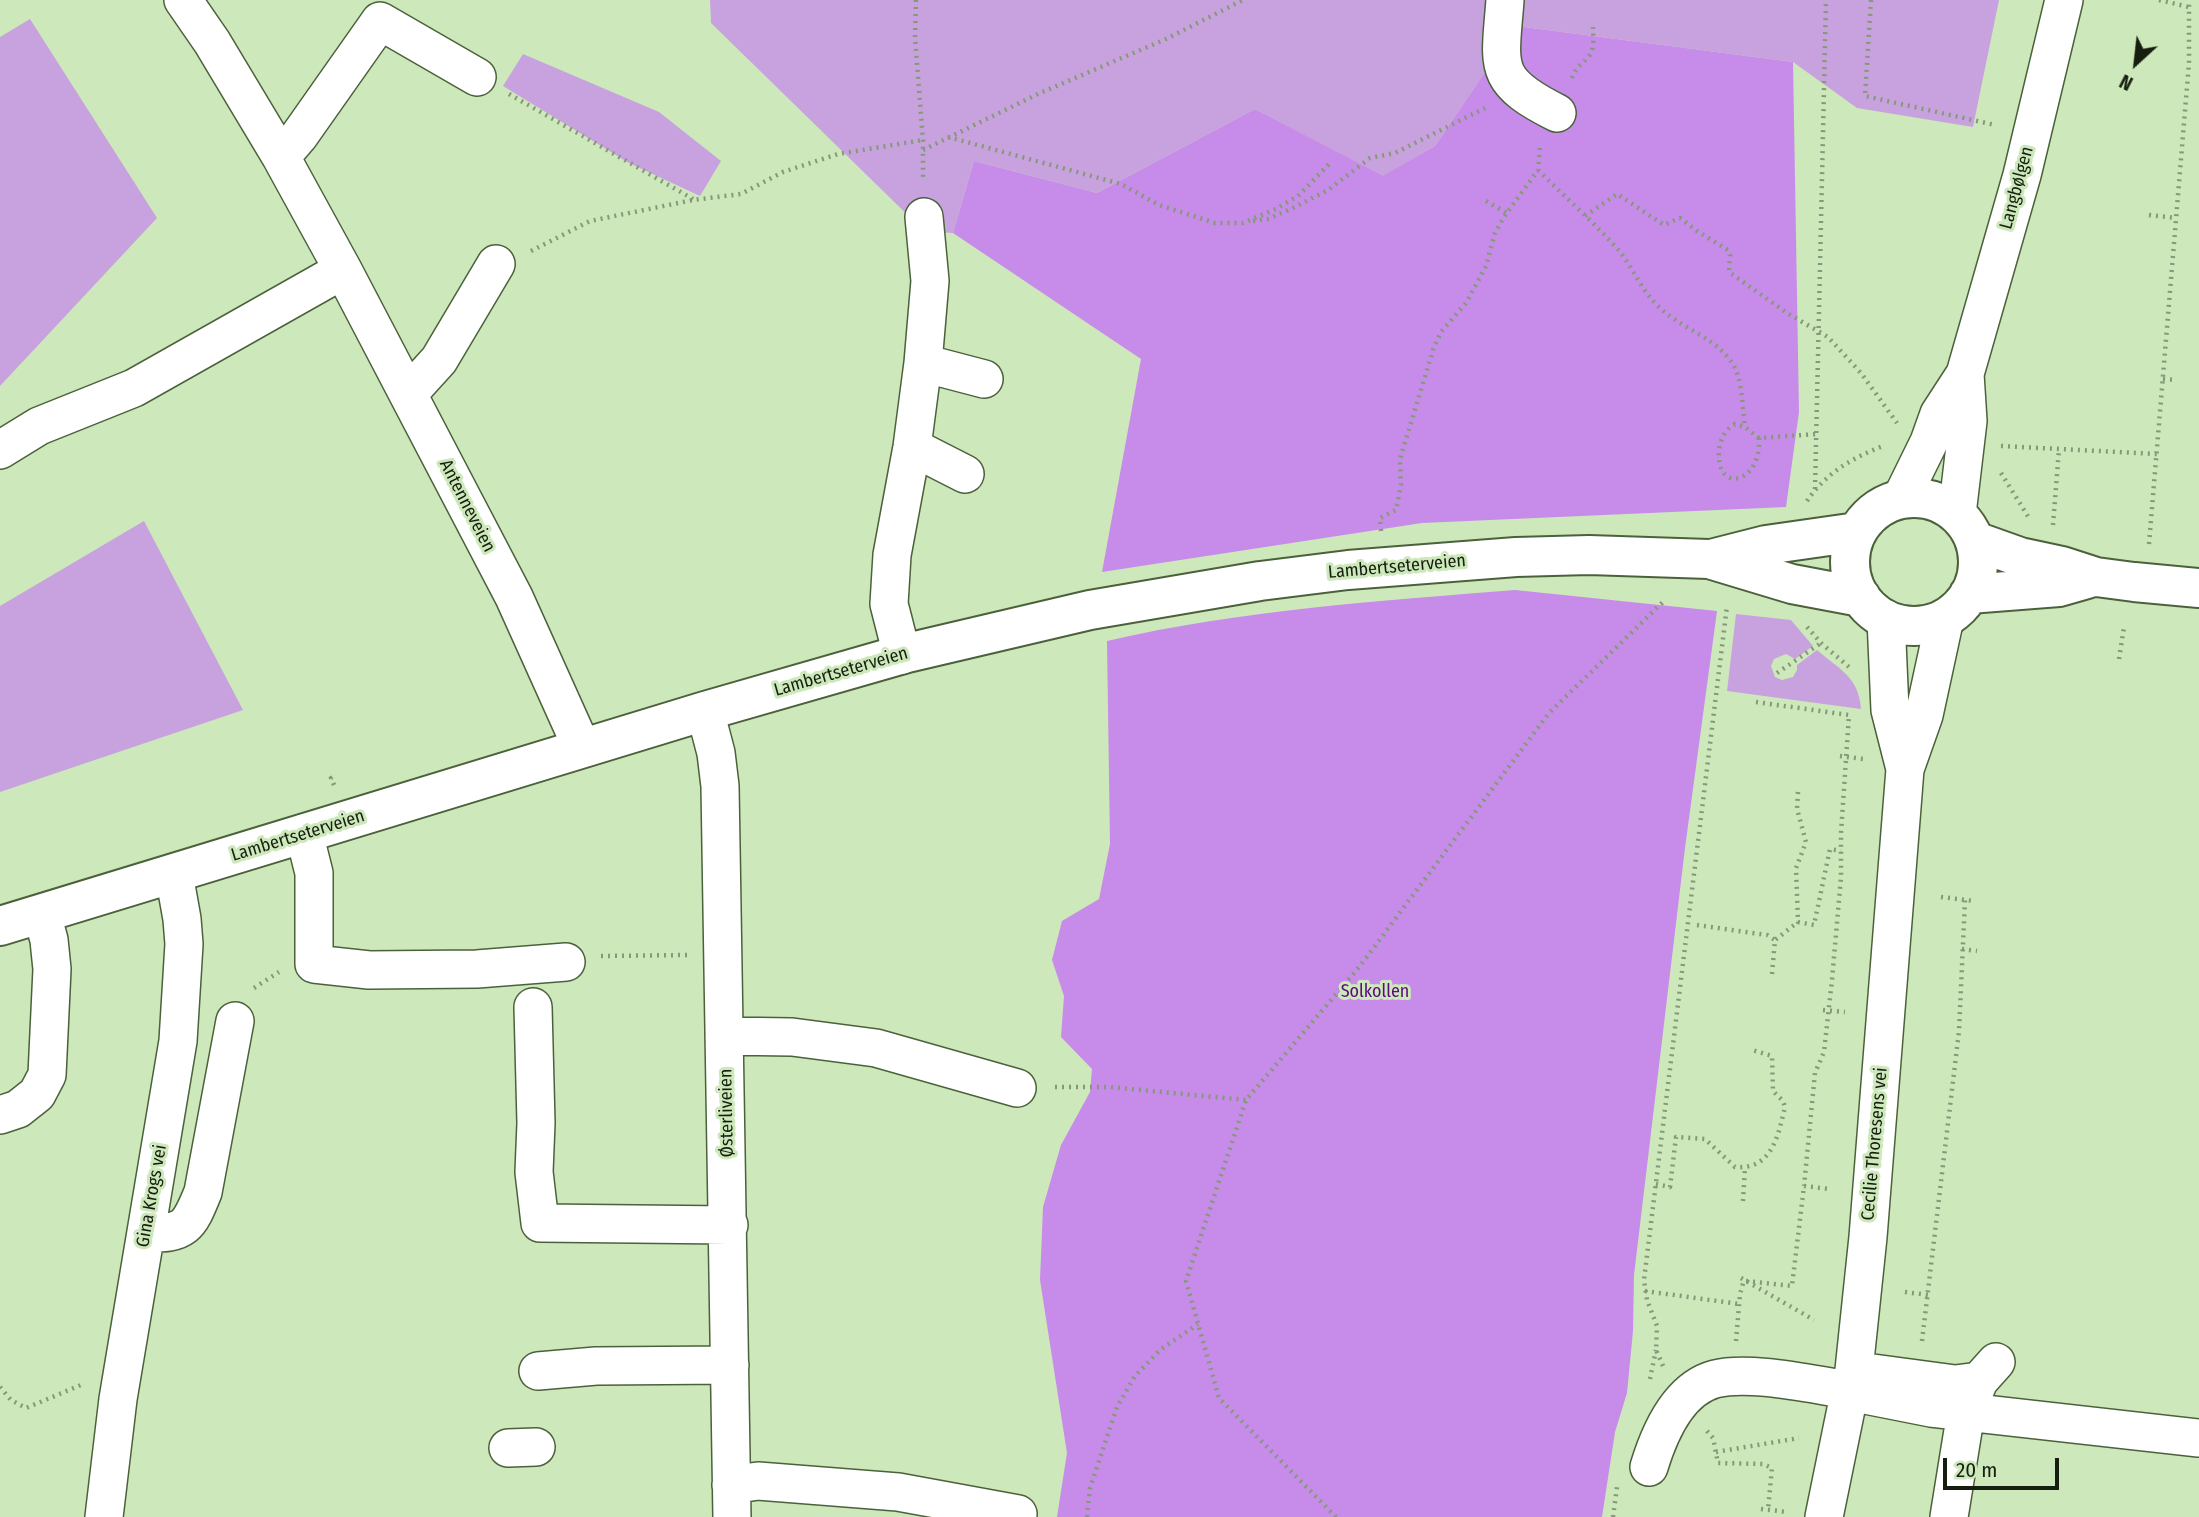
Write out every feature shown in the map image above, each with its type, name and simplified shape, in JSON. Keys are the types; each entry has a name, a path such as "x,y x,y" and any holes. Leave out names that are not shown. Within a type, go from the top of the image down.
{"main road":[{"path":"2096,577 2059,587 1957,606 1926,625 1905,625 1873,608 1851,577 1850,554 1857,532 1868,516 1901,499 1921,498 1940,503 1966,528 2020,557 2096,577 2199,587"},
{"path":"1957,606 1978,568 1966,528"},
{"name":"Lambertseterveien","path":"1709,559 1766,545 1857,532"},
{"name":"Lambertseterveien","path":"0,926 705,711 902,655 1090,610 1248,583 1348,570 1516,556 1589,555 1709,559 1873,608"}],"street":[{"name":"Antenneveien","path":"183,0 212,42 281,157 409,393 522,649 582,748"},
{"path":"1505,0 1500,60 1516,89 1557,113"},
{"name":"Langbølgen","path":"1901,499 1929,442 1939,414 1965,374 2022,175 2064,0"},
{"path":"281,157 299,136 380,21 477,77"},
{"path":"902,655 888,604 892,555 912,447 923,363 930,281 924,217"},
{"path":"409,393 439,360 496,264"},
{"path":"0,450 39,426 134,388 343,270"},
{"path":"923,363 984,379"},
{"name":"Langbølgen","path":"1965,374 1968,421 1966,528"},
{"path":"912,447 965,474"},
{"name":"Cecilie Thoresens vei","path":"1824,1517 1851,1384 1868,1237 1905,769 1957,606"},
{"name":"Cecilie Thoresens vei","path":"1873,608 1890,710 1905,769"},
{"name":"Østerliveien","path":"705,711 716,753 720,786 732,1501"},
{"path":"304,833 314,873 314,964 369,970 477,969 566,962"},
{"name":"Gina Krogs vei","path":"104,1517 118,1399 178,1041 183,990 182,919 174,874"},
{"path":"0,1115 18,1109 37,1094 47,1075 52,969 49,940 42,914"},
{"path":"533,1007 536,1123 534,1172 540,1223 729,1226"},
{"path":"146,1233 170,1234 182,1228 193,1216 203,1192 234,1021"},
{"path":"724,1036 792,1037 876,1048 1017,1088"},
{"path":"538,1371 596,1366 730,1365"},
{"path":"1649,1467 1660,1434 1675,1409 1698,1389 1715,1379 1733,1377 1851,1384 1931,1408 1981,1385 2199,1438"},
{"path":"1949,1517 1981,1385"},
{"path":"732,1501 758,1481 898,1492 1018,1514"}],"path":[{"path":"916,0 915,38 923,140 924,217"},
{"path":"923,150 1040,93 1166,39 1243,0"},
{"path":"1815,489 1826,0"},
{"path":"1871,0 1865,96 1996,125"},
{"path":"2159,0 2189,7"},
{"path":"2147,583 2189,63 2189,0"},
{"path":"1381,541 1380,518 1396,510 1401,485 1401,460 1433,350 1441,332 1466,303 1486,267 1495,233 1538,170 1541,130 1557,113 1576,68 1590,55 1593,27"},
{"path":"477,77 693,200"},
{"path":"1249,221 1268,219 1295,207 1328,190 1370,158 1395,153 1436,131 1464,120 1516,89"},
{"path":"948,137 1121,184 1159,205 1215,223 1242,223 1276,209 1298,196 1332,161"},
{"path":"557,237 590,220 693,200 741,194 783,172 838,154 923,140"},
{"path":"1538,170 1616,247 1641,287 1658,306 1708,340 1732,361 1737,372 1745,427"},
{"path":"1585,216 1617,194 1664,225 1680,218 1727,250 1730,255 1729,272 1787,313 1819,331 1861,373 1900,428"},
{"path":"1486,201 1507,213"},
{"path":"2148,215 2176,218"},
{"path":"2163,379 2177,380"},
{"path":"1759,438 1754,466 1747,475 1739,479 1729,477 1721,470 1720,444 1727,428 1735,424 1745,427 1759,438 1818,434"},
{"path":"1805,503 1815,489 1843,465 1893,442"},
{"path":"1990,446 2157,454"},
{"path":"2052,536 2059,449"},
{"path":"1994,467 2003,475 2030,519"},
{"path":"1336,1517 1219,1398 1185,1281 1246,1100 1360,967 1549,713 1664,601"},
{"path":"1657,1326 1644,1280 1727,606"},
{"path":"1801,619 1821,643 1856,672"},
{"path":"2119,659 2124,627"},
{"path":"1777,673 1821,643"},
{"path":"1744,1280 1783,1286 1794,1284 1815,1073 1824,1052 1841,877 1843,757 1850,715 1756,702"},
{"path":"1843,757 1859,758"},
{"path":"1798,792 1797,809 1806,842 1796,868 1798,922"},
{"path":"1772,974 1775,940 1798,922 1814,925 1830,849 1841,852"},
{"path":"1941,897 1974,901"},
{"path":"1926,1309 1959,1031 1965,900"},
{"path":"1698,925 1767,935 1775,940"},
{"path":"1962,949 1977,951"},
{"path":"234,1021 242,1000 262,982 312,952"},
{"path":"566,962 602,956 698,955"},
{"path":"1826,1010 1845,1012"},
{"path":"1656,1184 1670,1186 1676,1137 1705,1139 1735,1167 1752,1166 1772,1149 1785,1107 1773,1091 1772,1056 1752,1050"},
{"path":"1068,1086 1246,1100"},
{"path":"1743,1201 1745,1167"},
{"path":"1804,1186 1829,1189"},
{"path":"1740,1294 1744,1280"},
{"path":"1744,1280 1814,1320"},
{"path":"1645,1291 1739,1304"},
{"path":"1905,1292 1928,1295"},
{"path":"1087,1517 1090,1488 1117,1406 1135,1376 1152,1358 1198,1324"},
{"path":"0,1387 11,1400 26,1408 89,1381"},
{"path":"1713,1438 1718,1463 1763,1464 1772,1468 1768,1510"},
{"path":"1716,1452 1798,1438"},
{"path":"1761,1509 1779,1511"}],"shaded area":[{"path":"710,0 1999,0 1973,127 1857,108 1793,62 1516,26 1435,146 1383,177 1255,109 1097,193 974,161 953,233 924,231 711,23"},
{"path":"30,19 157,218 0,386 0,37"},
{"path":"523,54 659,112 721,161 700,196 629,163 503,86"},
{"path":"144,521 243,710 0,792 0,606"},
{"path":"1736,614 1791,620 1813,646 1795,659 1786,654 1774,659 1771,666 1775,677 1782,680 1793,677 1797,665 1817,650 1847,675 1857,689 1861,709 1727,691"}],"green space":[{"path":"1516,26 1793,62 1799,412 1786,507 1422,523 1102,572 1141,359 953,233 974,161 1097,193 1255,109 1383,176 1435,146"},
{"name":"Solkollen","path":"1515,590 1717,611 1685,848 1634,1275 1633,1331 1627,1393 1615,1432 1602,1517 1057,1517 1067,1453 1040,1280 1043,1207 1061,1145 1090,1092 1092,1069 1061,1037 1064,996 1052,960 1062,921 1099,899 1110,844 1107,641 1259,614"}]}
